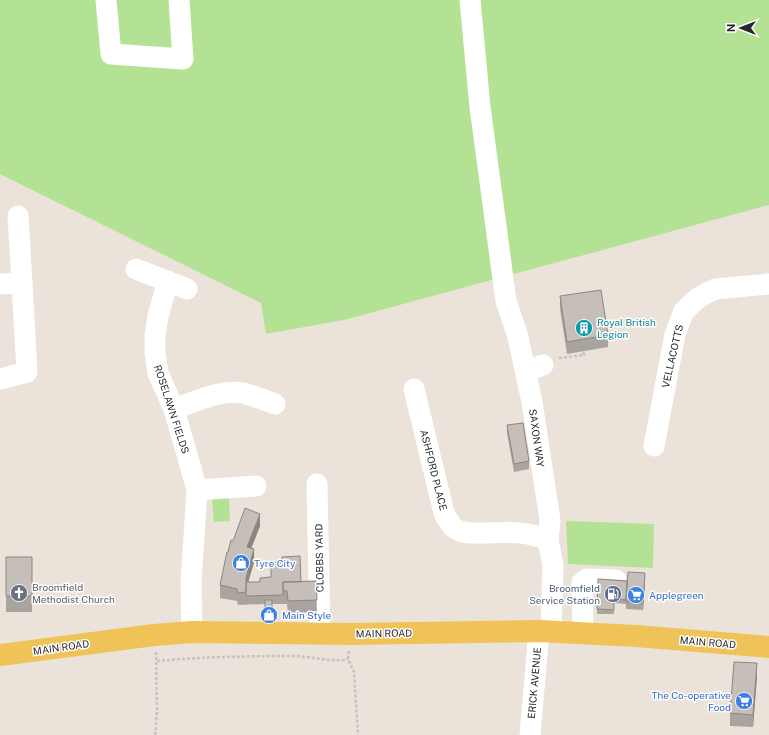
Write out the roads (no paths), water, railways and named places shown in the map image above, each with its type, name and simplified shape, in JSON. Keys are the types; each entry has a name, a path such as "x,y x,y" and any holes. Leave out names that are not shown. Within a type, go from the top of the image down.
{"main road":[{"name":"MAIN ROAD","path":"0,655 154,634 192,632 350,634 545,631 769,647"}],"street":[{"path":"106,0 111,54 183,59 179,0"},
{"name":"SAXON WAY","path":"470,0 480,107 506,301 518,337 543,365 550,520 548,540"},
{"path":"0,379 27,372 18,216"},
{"name":"ROSELAWN FIELDS","path":"136,269 178,285 157,322 155,353 158,373 174,409 197,490 191,582 192,632"},
{"path":"0,284 22,283"},
{"name":"VELLACOTTS","path":"654,446 675,334 684,311 698,298 715,290 769,284"},
{"name":"ASHFORD PLACE","path":"414,389 444,513 451,525 459,531 468,533 520,532 535,534 548,540"},
{"path":"174,409 216,395 230,393 254,396 275,404"},
{"name":"CLOBBS YARD","path":"317,484 320,633"},
{"path":"197,490 256,486"},
{"path":"545,631 553,565 548,540"},
{"path":"583,633 582,583 587,579 616,580"},
{"name":"ERICK AVENUE","path":"530,735 545,631"}],"place":[{"name":"Royal British Legion","path":"584,328"},
{"name":"Tyre City","path":"241,563"},
{"name":"Broomfield Methodist Church","path":"19,593"},
{"name":"Broomfield Service Station","path":"613,594"},
{"name":"Applegreen","path":"636,595"},
{"name":"Main Style","path":"269,615"},
{"name":"The Co-operative Food","path":"744,701"}]}
